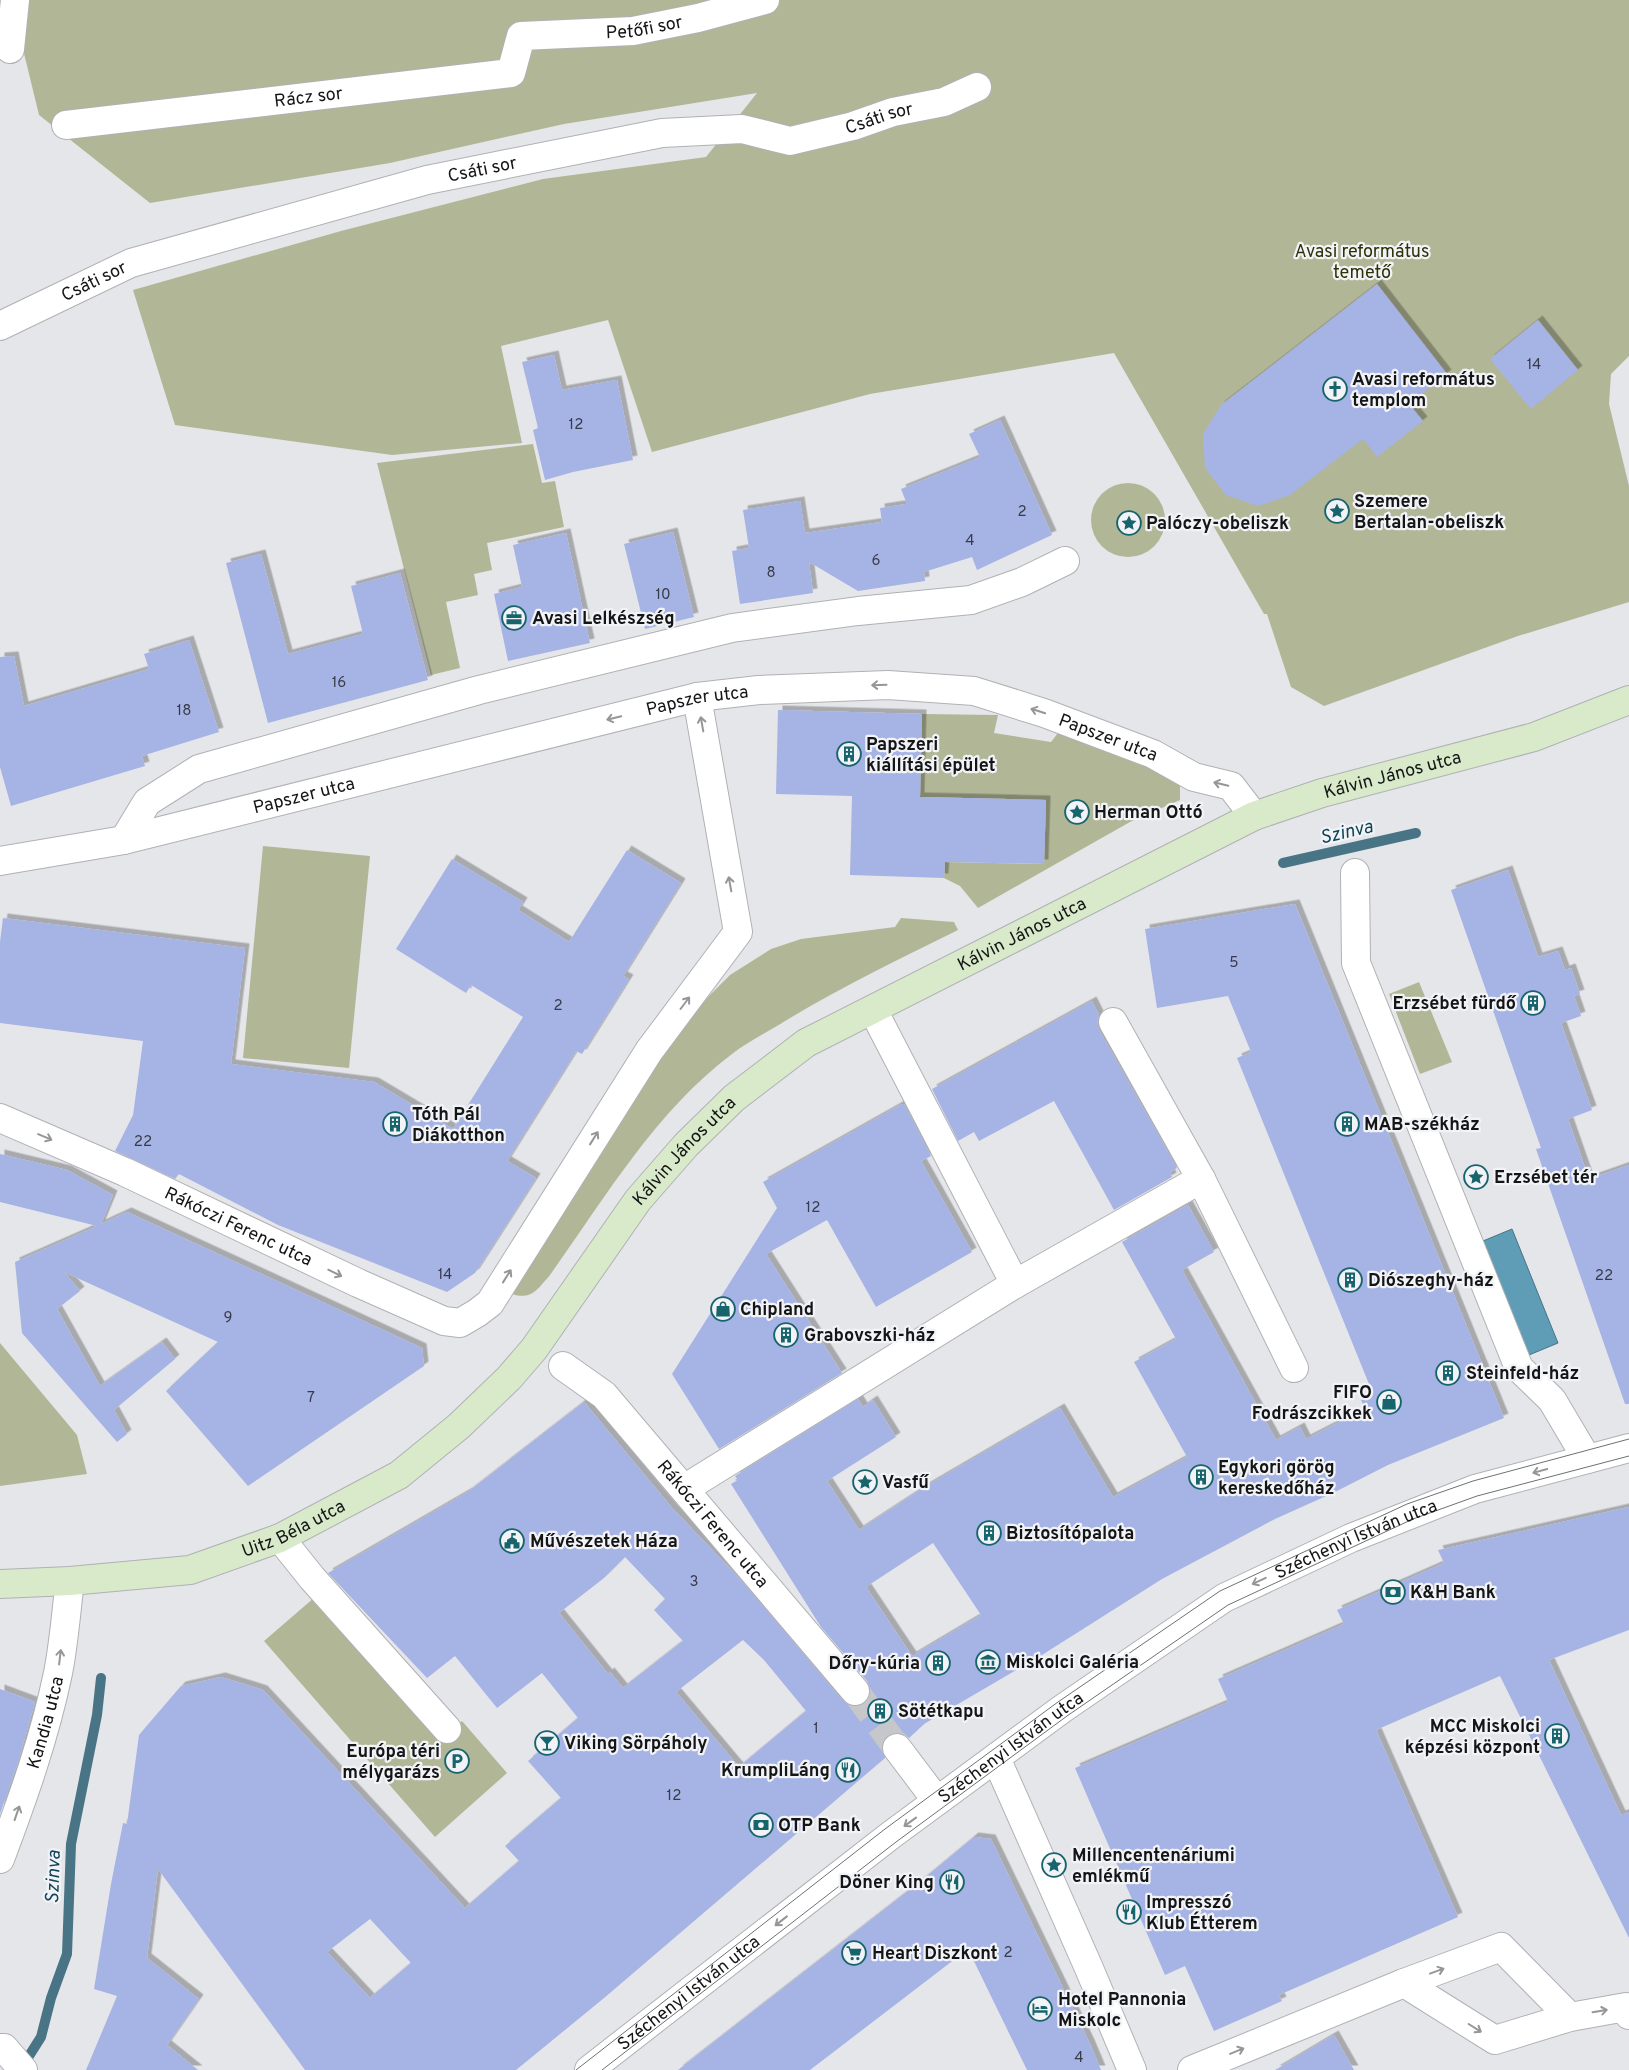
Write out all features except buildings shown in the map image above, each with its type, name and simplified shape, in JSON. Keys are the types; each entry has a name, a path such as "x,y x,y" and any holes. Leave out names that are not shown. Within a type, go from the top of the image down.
{"street":[{"path":"10,49 15,0"},
{"name":"Petőfi sor","path":"521,36 633,30 698,18 765,0"},
{"name":"Rácz sor","path":"66,125 511,73 521,36"},
{"name":"Csáti sor","path":"0,326 131,263 427,180 662,133 742,129 790,140 853,126 893,112 944,102 977,87"},
{"path":"124,840 147,802 199,768 479,690 732,628 858,611 970,600 1022,582 1065,561"},
{"name":"Papszer utca","path":"0,861 124,840 697,698 759,690 888,685 974,691 1044,713 1153,754 1194,777 1232,786 1254,816"},
{"name":"Rákóczi Ferenc utca","path":"0,1118 125,1172 358,1284 444,1321 460,1322 477,1313 490,1303 649,1051 738,932 697,698"},
{"name":"Kálvin János utca","path":"534,1349 638,1200 686,1145 734,1098 806,1043 1254,816 1322,793 1534,737 1629,700"},
{"path":"1355,873 1356,963 1519,1368 1552,1400 1588,1459"},
{"path":"873,1010 1015,1284"},
{"path":"1113,1022 1201,1179 1294,1368"},
{"path":"684,1490 1015,1284 1201,1179"},
{"name":"Uitz Béla utca","path":"0,1584 70,1582 190,1570 280,1538 399,1475 459,1426 509,1378 534,1349"},
{"name":"Rákóczi Ferenc utca","path":"563,1366 604,1395 855,1691"},
{"name":"Széchenyi István utca","path":"589,2070 937,1801 1062,1709 1224,1598 1351,1538 1475,1489 1629,1448"},
{"path":"280,1538 312,1578 447,1729"},
{"name":"Kandia utca","path":"0,1859 17,1815 48,1714 58,1672 70,1582"},
{"path":"897,1748 937,1801"},
{"path":"996,1758 1132,2070"},
{"path":"1192,2070 1404,1983 1501,1947 1570,2016"},
{"path":"1404,1983 1494,2040 1570,2016 1626,2007 1629,2015"},
{"path":"2,2048 23,2070"}],"green space":[{"name":"Avasi református temető","path":"11,0 1629,0 1629,356 1611,374 1609,404 1629,486 1629,602 1518,636 1324,706 1291,687 1267,614 1264,614 1114,353 870,394 652,452 608,320 501,346 522,443 392,455 175,425 133,290 341,231 543,179 706,157 757,93 564,124 390,163 150,203 39,115"},
{"path":"533,444 542,483 555,481 564,527 487,543 492,570 474,574 478,595 446,602 460,668 431,675 377,463"},
{"path":"1128,483 1149,489 1159,499 1165,520 1159,541 1149,551 1128,557 1107,551 1097,541 1091,520 1097,499 1107,489"},
{"path":"922,714 998,715 994,733 1051,742 1058,733 1155,769 1180,783 1180,800 1130,822 978,908 960,886 944,878 945,862 1044,864 1046,800 920,797"},
{"path":"263,846 370,856 349,1068 243,1058"},
{"path":"901,918 954,922 958,930 821,1000 732,1054 704,1077 655,1129 611,1187 541,1286 528,1295 523,1296 509,1293 684,1021 730,975 771,949 801,939 895,927"},
{"path":"1419,982 1452,1062 1420,1074 1389,994"},
{"path":"0,1343 77,1435 87,1474 0,1486"},
{"path":"315,1597 440,1740 462,1721 507,1773 435,1837 264,1641"}],"water":[{"path":"1512,1229 1558,1343 1529,1355 1483,1241"}],"waterway":[{"name":"Szinva","path":"1283,863 1416,833"},
{"name":"Szinva","path":"22,2067 41,2037 51,1998 67,1954 71,1844 97,1715 101,1678"}],"tunnel":[{"path":"855,1691 897,1748"}],"tram line":[{"path":"576,2070 885,1829 1058,1702 1220,1591 1407,1504 1473,1481 1629,1439"},
{"path":"602,2070 896,1842 1067,1716 1228,1605 1413,1519 1477,1496 1629,1456"}],"place":[{"name":"Avasi református templom","path":"1335,389"},
{"name":"Szemere Bertalan-obeliszk","path":"1337,511"},
{"name":"Palóczy-obeliszk","path":"1129,523"},
{"name":"Avasi Lelkészség","path":"514,618"},
{"name":"Papszeri kiállítási épület","path":"849,754"},
{"name":"Herman Ottó","path":"1077,812"},
{"name":"Erzsébet fürdő","path":"1533,1003"},
{"name":"Tóth Pál Diákotthon","path":"395,1124"},
{"name":"MAB-székház","path":"1347,1124"},
{"name":"Erzsébet tér","path":"1476,1177"},
{"name":"Diószeghy-ház","path":"1350,1280"},
{"name":"Chipland","path":"723,1309"},
{"name":"Grabovszki-ház","path":"786,1335"},
{"name":"Steinfeld-ház","path":"1448,1373"},
{"name":"FIFO Fodrászcikkek","path":"1389,1402"},
{"name":"Egykori görög kereskedőház","path":"1201,1477"},
{"name":"Vasfű","path":"865,1482"},
{"name":"Biztosítópalota","path":"989,1533"},
{"name":"Művészetek Háza","path":"512,1541"},
{"name":"K&H Bank","path":"1393,1592"},
{"name":"Miskolci Galéria","path":"988,1662"},
{"name":"Dőry-kúria","path":"938,1663"},
{"name":"Sötétkapu","path":"880,1711"},
{"name":"MCC Miskolci képzési központ","path":"1557,1736"},
{"name":"Viking Sörpáholy","path":"547,1743"},
{"name":"Európa téri mélygarázs","path":"457,1761"},
{"name":"KrumpliLáng","path":"848,1770"},
{"name":"OTP Bank","path":"761,1825"},
{"name":"Millencentenáriumi emlékmű","path":"1054,1865"},
{"name":"Döner King","path":"952,1882"},
{"name":"Impresszó Klub Étterem","path":"1129,1912"},
{"name":"Heart Diszkont","path":"854,1953"},
{"name":"Hotel Pannonia Miskolc","path":"1040,2009"}]}
